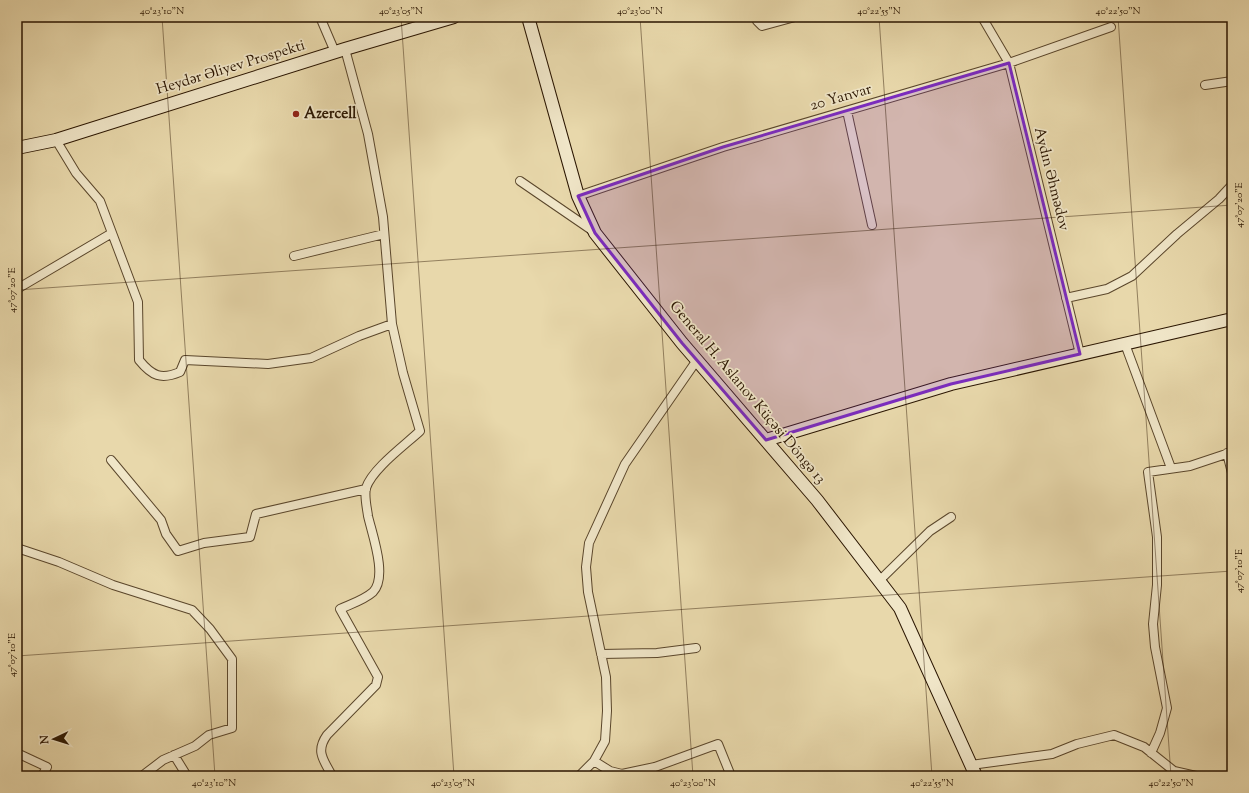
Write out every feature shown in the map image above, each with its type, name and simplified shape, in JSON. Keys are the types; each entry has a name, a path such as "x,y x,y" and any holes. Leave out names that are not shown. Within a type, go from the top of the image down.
{"main road":[{"name":"Heydər Əliyev Prospekti","path":"17,148 56,140 454,17"},
{"name":"General H. Aslanov Küçəsi Döngə 13","path":"528,17 578,196 595,233 697,360 817,500 900,608 973,771"},
{"path":"766,440 951,384 1232,319"}],"street":[{"path":"320,17 340,51 368,134 383,217 392,324 403,373 420,431 372,476 366,489 368,513 379,563 379,580 374,591 366,597 340,609 378,677 376,685 327,735 321,744 321,753 332,776"},
{"path":"756,17 757,21 762,26 795,17"},
{"name":"Aydın Əhmədov","path":"982,17 1009,64 1080,354"},
{"name":"20 Yanvar","path":"578,196 723,147 1009,64 1112,28"},
{"path":"1205,85 1232,81"},
{"path":"847,111 872,225"},
{"path":"56,140 76,173 100,201 138,302 139,360 154,374 168,377 180,372 185,360 268,364 311,358 359,336 392,324"},
{"path":"520,181 595,233"},
{"path":"1066,298 1107,290 1132,276 1177,234 1219,199 1232,185"},
{"path":"17,289 112,233"},
{"path":"294,256 384,234"},
{"path":"1125,344 1171,468"},
{"path":"579,776 594,761 605,741 607,711 606,677 588,592 586,567 589,543 625,464 697,360"},
{"path":"1151,753 1160,733 1167,708 1155,647 1153,624 1157,585 1157,537 1148,472 1190,466 1229,453 1232,474"},
{"path":"111,460 161,520 166,534 178,551 204,543 250,537 256,514 366,489"},
{"path":"879,581 930,531 951,517"},
{"path":"17,548 59,562 113,585 192,610 210,629 232,659 232,728 209,735 195,746 163,760 142,776"},
{"path":"601,654 657,653 696,648"},
{"path":"973,771 1052,754 1077,744 1114,735 1144,747 1174,771 1196,776"},
{"path":"594,761 612,774 622,774 655,766 718,744 731,776"},
{"path":"17,753 47,767 42,776"},
{"path":"174,755 187,776"}],"highlighted area":[{"path":"1009,63 1080,354 951,384 766,440 682,343 595,233 578,196 723,147"}],"place":[{"name":"Azercell","path":"296,114"}]}
